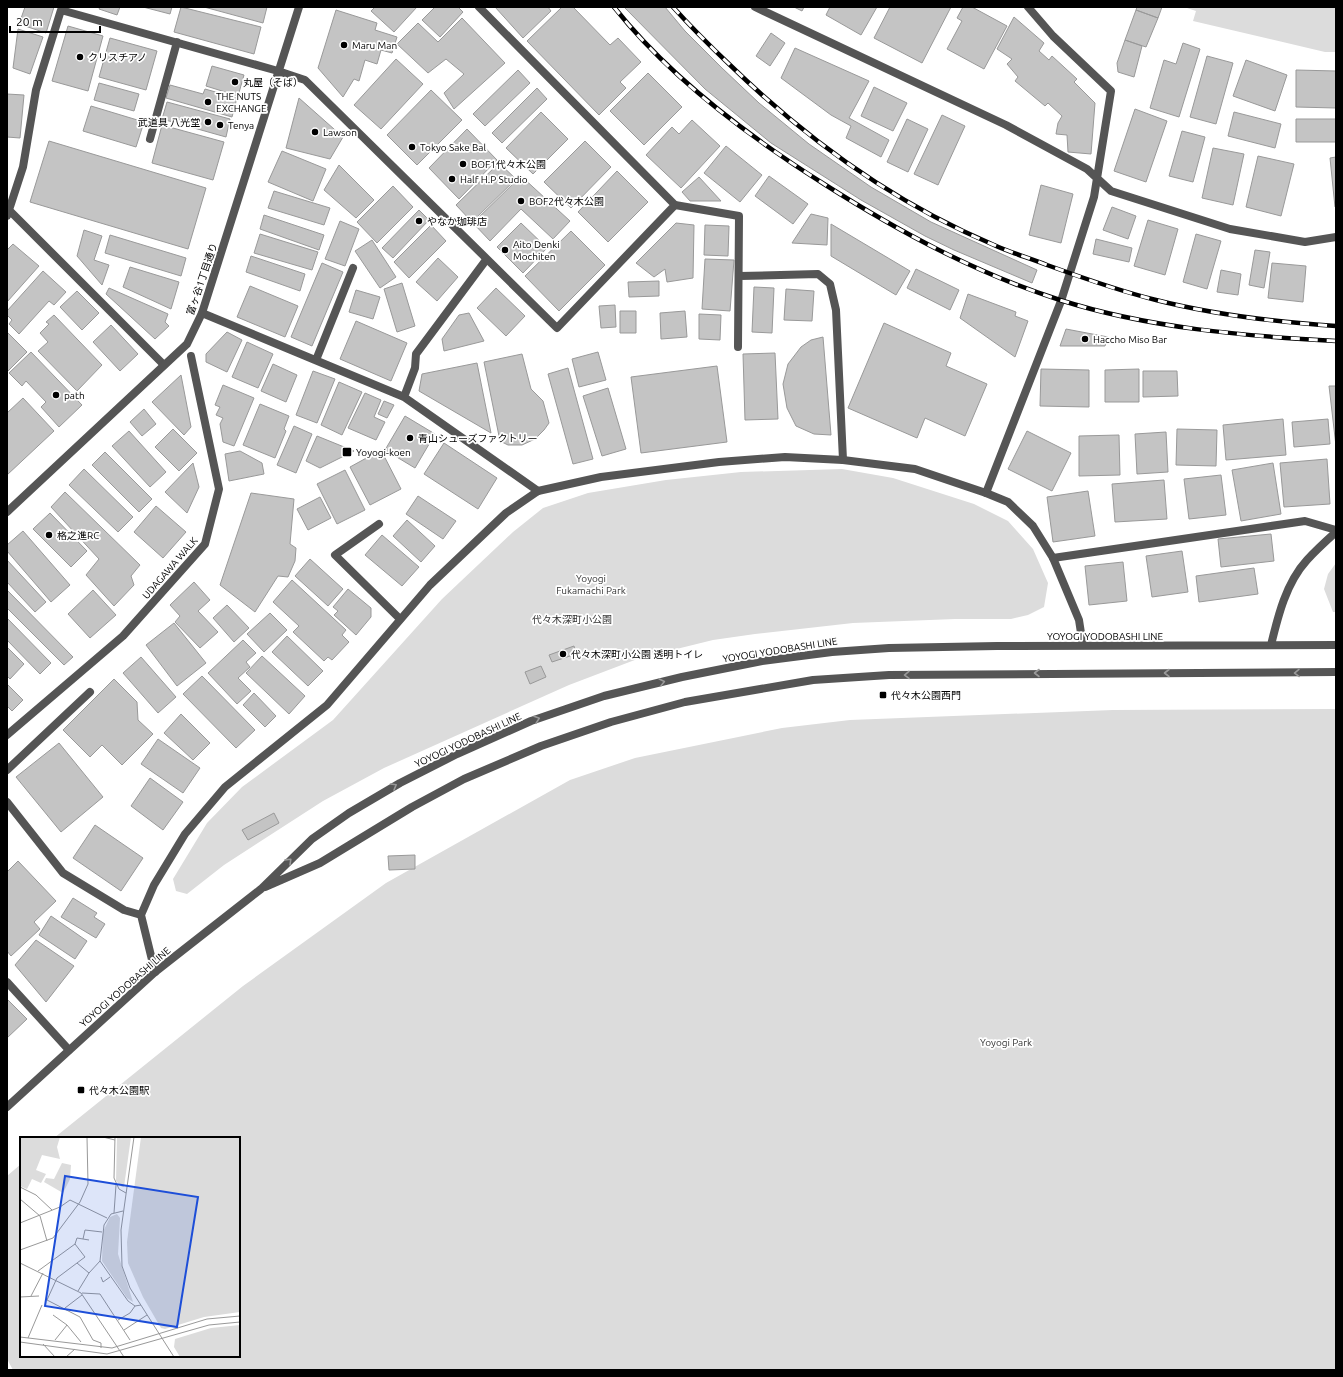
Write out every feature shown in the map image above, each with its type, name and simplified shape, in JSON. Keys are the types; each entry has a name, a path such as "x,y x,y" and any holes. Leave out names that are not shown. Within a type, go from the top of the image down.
{"street":[{"name":"富ヶ谷1丁目通り","path":"7,512 187,344 202,313 299,7"},
{"path":"479,7 674,205 739,216 740,276 738,347"},
{"path":"755,7 1006,125 1087,169 1097,180 1111,191 1230,229 1305,242 1336,237"},
{"path":"986,493 1061,300 1094,197 1111,91 1053,36 1028,7"},
{"path":"164,365 8,213 23,167 36,90 61,10 278,71 304,80 557,328 674,205"},
{"path":"150,139 177,42"},
{"path":"404,397 415,368 416,354 486,260"},
{"path":"316,360 353,268"},
{"path":"740,276 818,274 830,284 836,310 843,460"},
{"path":"202,313 404,397 538,491"},
{"name":"UDAGAWA WALK","path":"7,735 123,636 205,544 220,489 191,356"},
{"path":"155,972 141,915 154,885 185,834 225,787 327,705 430,585 506,513 538,491 601,477 719,462 785,457 843,460 915,469 1008,502 1034,526 1053,558 1079,620 1082,646"},
{"path":"1053,558 1305,521 1336,531 1306,561 1287,592 1271,645"},
{"path":"379,524 335,555 400,619"},
{"name":"YOYOGI YODOBASHI LINE","path":"7,1107 155,972 261,889 312,839 349,813 400,783 457,754 531,721 604,696 682,677 747,664 832,652 889,648 1336,645"},
{"name":"YOYOGI YODOBASHI LINE","path":"261,889 320,864 393,818 464,779 541,746 611,722 685,702 813,680 889,675 1336,672"},
{"path":"7,770 90,692"},
{"path":"7,802 62,873 124,910 141,915"},
{"path":"7,982 69,1050"}],"green space":[{"path":"1184,7 1336,7 1336,52 1325,52 1193,21 1196,11"},
{"name":"Yoyogi Fukamachi Park","path":"842,469 893,478 974,504 1008,521 1033,549 1048,583 1044,607 1028,615 1011,619 955,619 853,623 755,634 713,640 640,658 569,685 384,768 323,801 224,865 187,894 176,891 173,879 207,823 242,787 333,720 442,599 513,532 543,508 588,493 666,480 741,472"},
{"path":"1336,563 1336,612 1333,612 1324,589 1328,574"},
{"name":"Yoyogi Park","path":"1336,709 1336,1370 13,1370 7,1359 7,1176 20,1165 20,1357 240,1357 240,1137 55,1137 243,986 386,883 570,780 635,758 782,728 850,720 1113,710"}],"building":[{"path":"25,7 54,7 46,33 19,24"},
{"path":"100,7 120,7 117,15 99,9"},
{"path":"143,7 172,7 170,14"},
{"path":"181,7 261,27 254,54 174,32"},
{"path":"204,7 267,7 263,23"},
{"path":"375,7 417,7 394,32 371,11"},
{"path":"435,7 458,7 463,12 440,37 422,20"},
{"path":"495,7 548,7 551,11 523,38"},
{"path":"562,7 573,7 610,45 618,38 641,62 620,82 626,88 599,115 527,41"},
{"path":"624,7 665,7 685,31 722,68 759,103 809,144 871,187 931,222 1037,270 1032,283 925,236 861,200 771,143 705,89"},
{"path":"794,7 804,7 802,11"},
{"path":"830,7 877,7 861,35 826,15"},
{"path":"890,7 951,7 922,63 874,38"},
{"path":"963,7 972,7 1007,26 984,69 947,49 962,21 957,18"},
{"path":"1137,7 1162,7 1158,18 1136,10"},
{"path":"336,10 377,23 375,30 397,37 392,53 381,50 377,64 365,60 359,81 354,79 343,97 318,68"},
{"path":"1136,10 1158,18 1146,47 1125,40"},
{"path":"1014,17 1044,43 1039,51 1049,60 1052,56 1077,79 1074,82 1095,103 1091,154 1068,152 1067,135 1056,134 1058,123 1062,116 1048,103 1045,106 1015,81 1018,77 1007,64 1012,59 997,49"},
{"path":"462,18 505,63 454,109 444,93 464,74 446,59 428,73 397,44 418,23 438,42"},
{"path":"68,26 103,36 88,91 52,81"},
{"path":"18,29 43,37 30,74 13,68"},
{"path":"771,33 785,43 770,66 756,56"},
{"path":"110,38 157,51 146,90 99,77"},
{"path":"1125,40 1142,46 1134,77 1118,72 1117,63"},
{"path":"1183,43 1200,49 1179,117 1150,108 1164,60 1176,64"},
{"path":"795,48 869,81 849,118 889,140 881,157 846,138 851,126 831,115 781,78"},
{"path":"1207,56 1233,63 1216,124 1190,117"},
{"path":"396,59 423,84 381,129 354,105"},
{"path":"1246,60 1287,75 1275,111 1233,96"},
{"path":"212,66 244,75 238,96 206,86"},
{"path":"518,70 530,83 485,126 473,114"},
{"path":"1296,70 1336,71 1336,108 1296,107"},
{"path":"648,73 682,107 644,145 610,111"},
{"path":"99,83 139,94 134,111 94,100"},
{"path":"170,85 203,94 205,89 237,98 232,117 166,98"},
{"path":"874,87 907,103 893,131 861,116"},
{"path":"537,88 547,99 502,143 492,133"},
{"path":"431,90 462,120 417,165 387,135"},
{"path":"7,94 24,95 20,138 7,137"},
{"path":"299,98 343,137 330,159 286,148"},
{"path":"167,102 230,119 226,137 162,119"},
{"path":"91,106 144,122 136,147 83,131"},
{"path":"1135,109 1167,121 1146,182 1114,171"},
{"path":"541,112 568,139 533,174 506,148"},
{"path":"1234,112 1281,124 1275,148 1228,136"},
{"path":"942,115 965,126 938,185 914,174"},
{"path":"907,119 928,129 908,172 887,162"},
{"path":"1296,119 1336,119 1336,142 1296,142"},
{"path":"692,120 720,146 681,188 646,155 672,127 679,134"},
{"path":"162,125 224,142 213,180 152,163"},
{"name":"BOF1代々木公園","path":"467,129 497,160 459,199 429,168"},
{"path":"1182,131 1205,137 1193,182 1169,176"},
{"path":"49,141 206,188 188,249 30,202"},
{"path":"585,141 611,167 571,208 544,182"},
{"path":"726,146 762,175 740,202 704,173"},
{"path":"1213,148 1244,154 1233,205 1202,198"},
{"path":"282,151 326,169 313,201 268,182"},
{"path":"1258,156 1294,164 1281,216 1246,207"},
{"path":"1336,157 1336,207 1335,207 1330,158"},
{"path":"499,163 516,179 472,222 456,205"},
{"path":"339,165 374,200 356,218 324,190"},
{"path":"617,171 648,202 608,242 578,212"},
{"name":"BOF2代々木公園","path":"521,176 570,221 553,239 521,209 490,241 473,223"},
{"path":"769,176 808,204 793,224 755,196"},
{"path":"699,177 721,201 690,201 682,192"},
{"path":"1041,185 1073,194 1061,243 1029,235"},
{"path":"393,186 413,207 377,243 357,222"},
{"path":"274,191 330,208 324,225 268,208"},
{"path":"1112,207 1136,216 1128,239 1103,230"},
{"path":"419,210 429,220 393,258 382,248"},
{"path":"811,214 828,218 827,245 792,243"},
{"path":"264,215 324,235 319,250 260,229"},
{"path":"1148,220 1178,229 1165,275 1134,266"},
{"path":"340,221 359,229 345,266 325,259"},
{"path":"521,223 547,248 523,273 497,247"},
{"path":"676,223 694,225 693,278 667,282 665,269 654,277 636,263"},
{"path":"831,224 910,271 896,295 831,256"},
{"path":"431,225 446,241 409,278 394,262"},
{"path":"705,225 729,226 728,256 704,255"},
{"path":"84,230 102,236 94,260 109,265 102,285 77,256"},
{"path":"571,231 605,265 559,311 525,276"},
{"path":"260,234 318,252 312,270 254,253"},
{"path":"1196,234 1221,241 1207,289 1183,282"},
{"path":"110,235 186,258 181,276 105,253"},
{"path":"1096,239 1132,248 1129,262 1093,254"},
{"path":"372,240 396,277 380,288 355,251"},
{"path":"13,244 39,266 7,302 7,250"},
{"path":"1255,250 1270,252 1264,288 1249,285"},
{"path":"251,256 305,274 300,291 246,272"},
{"path":"438,258 458,277 437,301 416,282"},
{"path":"705,259 734,260 730,311 702,309"},
{"path":"322,263 343,272 312,346 291,337"},
{"path":"1272,263 1306,266 1303,302 1268,298"},
{"path":"130,267 179,282 171,309 123,287"},
{"path":"916,269 959,290 950,310 907,288"},
{"path":"1221,270 1241,274 1238,295 1217,292"},
{"path":"43,271 66,292 54,305 49,301 19,334 9,324 12,320 7,315 7,311"},
{"path":"659,281 659,296 629,297 628,282"},
{"path":"402,283 415,326 397,332 384,289"},
{"path":"250,286 298,306 285,337 237,317"},
{"path":"754,287 774,288 772,333 752,332"},
{"path":"109,288 168,314 165,322 169,326 155,339 106,294"},
{"path":"496,288 525,316 506,336 477,308"},
{"path":"786,289 814,291 812,321 784,320"},
{"path":"356,290 380,297 373,319 349,312"},
{"path":"77,291 99,313 82,330 60,307"},
{"path":"968,294 1016,312 1015,316 1028,321 1015,357 960,318"},
{"path":"615,305 616,327 601,328 599,306"},
{"path":"620,311 636,311 636,333 620,333"},
{"path":"685,311 687,337 661,339 660,313"},
{"path":"469,313 484,341 444,351 442,339 459,315"},
{"path":"699,314 721,315 720,340 699,339"},
{"path":"54,315 102,365 77,391 38,351 48,342 40,333 49,324 46,322"},
{"path":"356,321 407,343 391,381 340,359"},
{"path":"884,323 951,353 946,366 987,384 965,436 925,418 917,438 848,408"},
{"path":"111,325 138,354 120,371 93,342"},
{"path":"1066,329 1108,337 1105,346 1060,346"},
{"path":"7,332 27,352 7,372"},
{"path":"227,332 242,340 227,372 206,362 206,354"},
{"path":"823,337 831,435 814,434 796,426 787,408 783,384 788,364 801,347 811,340"},
{"path":"247,342 273,354 258,388 232,377"},
{"path":"31,352 82,405 59,427 41,407 46,402 26,381 22,386 9,373"},
{"path":"598,352 606,380 579,387 572,359"},
{"path":"775,353 778,419 745,420 743,354"},
{"path":"522,354 531,389 543,401 549,423 535,439 522,445 508,445 500,441 484,362"},
{"path":"477,363 491,433 419,391 422,374"},
{"path":"273,364 297,375 286,402 261,391"},
{"path":"717,366 727,442 641,453 631,377"},
{"path":"568,368 593,459 573,464 548,374"},
{"path":"1041,369 1089,370 1089,407 1040,406"},
{"path":"1139,369 1139,402 1105,402 1105,370"},
{"path":"313,371 335,379 317,423 296,415"},
{"path":"1143,371 1177,371 1178,396 1143,397"},
{"path":"181,375 191,427 184,435 152,402"},
{"path":"339,382 362,392 342,435 321,425"},
{"path":"223,385 254,398 234,446 223,442 220,424 223,418 216,415 220,407 215,405"},
{"path":"1329,386 1336,386 1336,446"},
{"path":"608,388 626,449 602,456 583,396"},
{"path":"365,393 381,400 374,417 385,422 376,440 348,428"},
{"path":"23,398 54,431 7,475 7,413"},
{"path":"384,401 394,405 387,418 378,414"},
{"path":"260,404 289,416 284,429 286,431 275,458 243,445"},
{"path":"144,409 156,424 142,436 130,422"},
{"path":"405,416 435,434 415,468 385,450"},
{"path":"1283,419 1286,455 1226,460 1223,425"},
{"path":"1328,419 1330,444 1294,447 1292,422"},
{"path":"294,426 312,434 296,473 277,465"},
{"path":"173,429 197,453 179,471 155,447"},
{"path":"1177,429 1217,430 1216,466 1176,465"},
{"path":"129,431 166,472 150,487 112,446"},
{"path":"1027,431 1071,453 1052,491 1008,469"},
{"path":"1166,432 1168,472 1137,474 1135,434"},
{"path":"1119,435 1120,475 1079,476 1079,436"},
{"path":"317,436 354,451 320,468 306,461"},
{"path":"444,443 497,478 478,509 424,474"},
{"path":"381,450 401,489 370,505 350,467"},
{"path":"240,451 262,463 264,474 229,481 225,454"},
{"path":"105,452 152,499 139,512 92,465"},
{"path":"1327,459 1330,504 1284,507 1280,463"},
{"path":"193,463 199,487 187,513 165,492"},
{"path":"1273,463 1281,514 1241,521 1232,470"},
{"path":"84,469 133,517 118,532 69,485"},
{"path":"345,470 365,510 337,524 317,484"},
{"path":"1221,475 1226,515 1189,519 1184,479"},
{"path":"1164,480 1167,519 1115,522 1112,484"},
{"path":"1088,491 1095,536 1053,542 1047,497"},
{"path":"65,492 140,565 131,576 134,585 114,606 86,575 99,559 51,507"},
{"path":"251,493 294,499 290,544 296,548 295,561 288,577 278,576 255,612 220,585"},
{"path":"418,496 456,521 443,539 406,514"},
{"path":"320,497 331,518 308,530 297,509"},
{"path":"156,506 186,532 163,558 134,532"},
{"path":"50,513 87,551 71,567 33,529"},
{"path":"407,520 435,546 421,562 393,536"},
{"path":"23,531 70,585 51,602 7,551 7,545"},
{"path":"1271,534 1274,561 1221,567 1218,539"},
{"path":"382,535 419,567 402,586 365,555"},
{"path":"1182,551 1188,592 1152,597 1146,556"},
{"path":"310,559 343,589 328,606 295,576"},
{"path":"7,560 46,602 35,612 7,582"},
{"path":"1123,562 1127,601 1089,605 1085,566"},
{"path":"1254,568 1258,594 1199,602 1196,576"},
{"path":"292,580 346,630 342,635 349,642 332,660 328,657 324,661 293,632 299,626 273,602"},
{"path":"194,582 210,600 198,611 218,632 200,648 175,622 180,616 170,605"},
{"path":"348,589 371,608 371,617 356,635 334,615 338,611 333,607"},
{"path":"7,590 73,657 64,665 7,608"},
{"path":"93,590 116,615 90,638 68,614"},
{"path":"227,605 249,628 234,642 213,618"},
{"path":"270,613 287,630 264,652 247,634"},
{"path":"7,618 51,663 40,674 7,640"},
{"path":"174,623 206,663 177,686 146,645"},
{"path":"287,636 323,671 308,686 272,652"},
{"path":"243,640 256,653 246,662 250,667 238,678 251,691 237,704 208,673"},
{"name":"代々木深町小公園 透明トイレ","path":"574,646 576,654 552,662 549,655"},
{"path":"7,647 24,664 10,679 7,676"},
{"path":"262,656 305,696 289,714 246,673"},
{"path":"141,657 176,697 158,713 123,673"},
{"path":"541,666 546,677 530,684 525,672"},
{"path":"202,676 255,730 236,748 183,694"},
{"path":"114,679 137,702 138,720 153,734 122,765 102,745 90,757 63,730"},
{"path":"7,684 23,700 12,711 7,706"},
{"path":"254,693 276,716 265,727 243,705"},
{"path":"181,714 210,743 193,760 164,733"},
{"path":"158,739 200,768 183,793 141,764"},
{"path":"59,743 103,797 61,832 16,777"},
{"path":"150,778 183,802 163,830 131,806"},
{"path":"274,813 279,823 248,840 242,830"},
{"path":"95,825 143,858 121,891 73,858"},
{"path":"415,855 415,869 389,870 388,856"},
{"path":"18,861 56,901 34,922 40,929 11,956 7,951 7,872"},
{"path":"73,898 97,913 94,917 105,924 96,938 61,917"},
{"path":"51,916 87,941 75,959 39,935"},
{"path":"36,940 74,966 46,1002 15,965"},
{"path":"7,999 27,1019 7,1038"}],"railway":[{"path":"614,7 636,33 685,82 739,126 795,166 880,218 967,264 1028,289 1060,300 1127,318 1231,333 1336,341"},
{"path":"673,7 758,92 820,143 887,189 921,210 957,228 1000,248 1142,296 1223,314 1268,320 1336,326"}],"place":[{"name":"Maru Man","path":"344,45"},
{"name":"クリスチアノ","path":"80,57"},
{"name":"丸屋（そば）","path":"235,82"},
{"name":"THE NUTS EXCHANGE","path":"208,102"},
{"name":"武道具 八光堂","path":"208,122"},
{"name":"Tenya","path":"220,125"},
{"name":"Lawson","path":"315,132"},
{"name":"Tokyo Sake Bal","path":"412,147"},
{"name":"BOF1代々木公園","path":"463,164"},
{"name":"Half H.P Studio","path":"452,179"},
{"name":"BOF2代々木公園","path":"521,201"},
{"name":"やなか珈琲店","path":"419,221"},
{"name":"Aito Denki Mochiten","path":"505,250"},
{"name":"Haccho Miso Bar","path":"1085,339"},
{"name":"path","path":"56,395"},
{"name":"青山シューズファクトリー","path":"410,438"},
{"name":"Yoyogi-koen","path":"347,452"},
{"name":"格之進RC","path":"49,535"},
{"name":"代々木深町小公園 透明トイレ","path":"563,654"},
{"name":"代々木公園西門","path":"883,695"},
{"name":"代々木公園駅","path":"81,1090"}],"park label":[{"name":"代々木深町小公園","path":"572,619"}]}
